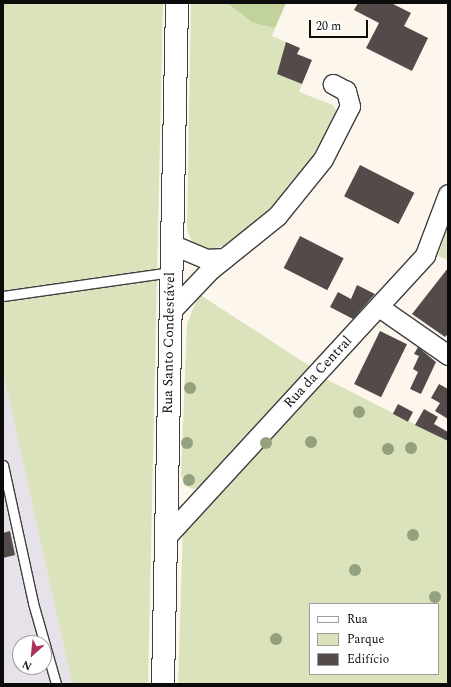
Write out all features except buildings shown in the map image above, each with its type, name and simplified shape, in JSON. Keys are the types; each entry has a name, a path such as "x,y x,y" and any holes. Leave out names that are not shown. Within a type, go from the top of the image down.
{"street":[{"name":"Rua Santo Condestável","path":"163,684 177,3"},
{"path":"170,312 225,258 278,216 323,159 350,106 346,91 333,84"},
{"name":"Rua da Central","path":"166,537 379,307 425,255 448,194"},
{"path":"171,244 206,259 225,258"},
{"path":"379,307 448,355"}],"lane":[{"path":"3,296 171,272"},
{"path":"3,465 33,603 56,684"}],"shaded area":[{"path":"3,372 72,684 3,684"}],"green space":[{"path":"3,3 163,3 148,684 72,684 3,372"},
{"path":"191,3 227,3 253,23 275,28 272,36 286,42 286,50 277,74 302,84 299,92 333,105 338,114 321,150 281,202 228,245 211,249 193,244 187,229"},
{"path":"227,3 286,3 275,28 253,23"},
{"path":"448,225 448,260 438,256"},
{"path":"199,294 311,367 200,488 193,489 184,485 181,474 187,324"},
{"path":"324,378 448,441 448,684 178,684 183,528"}]}
